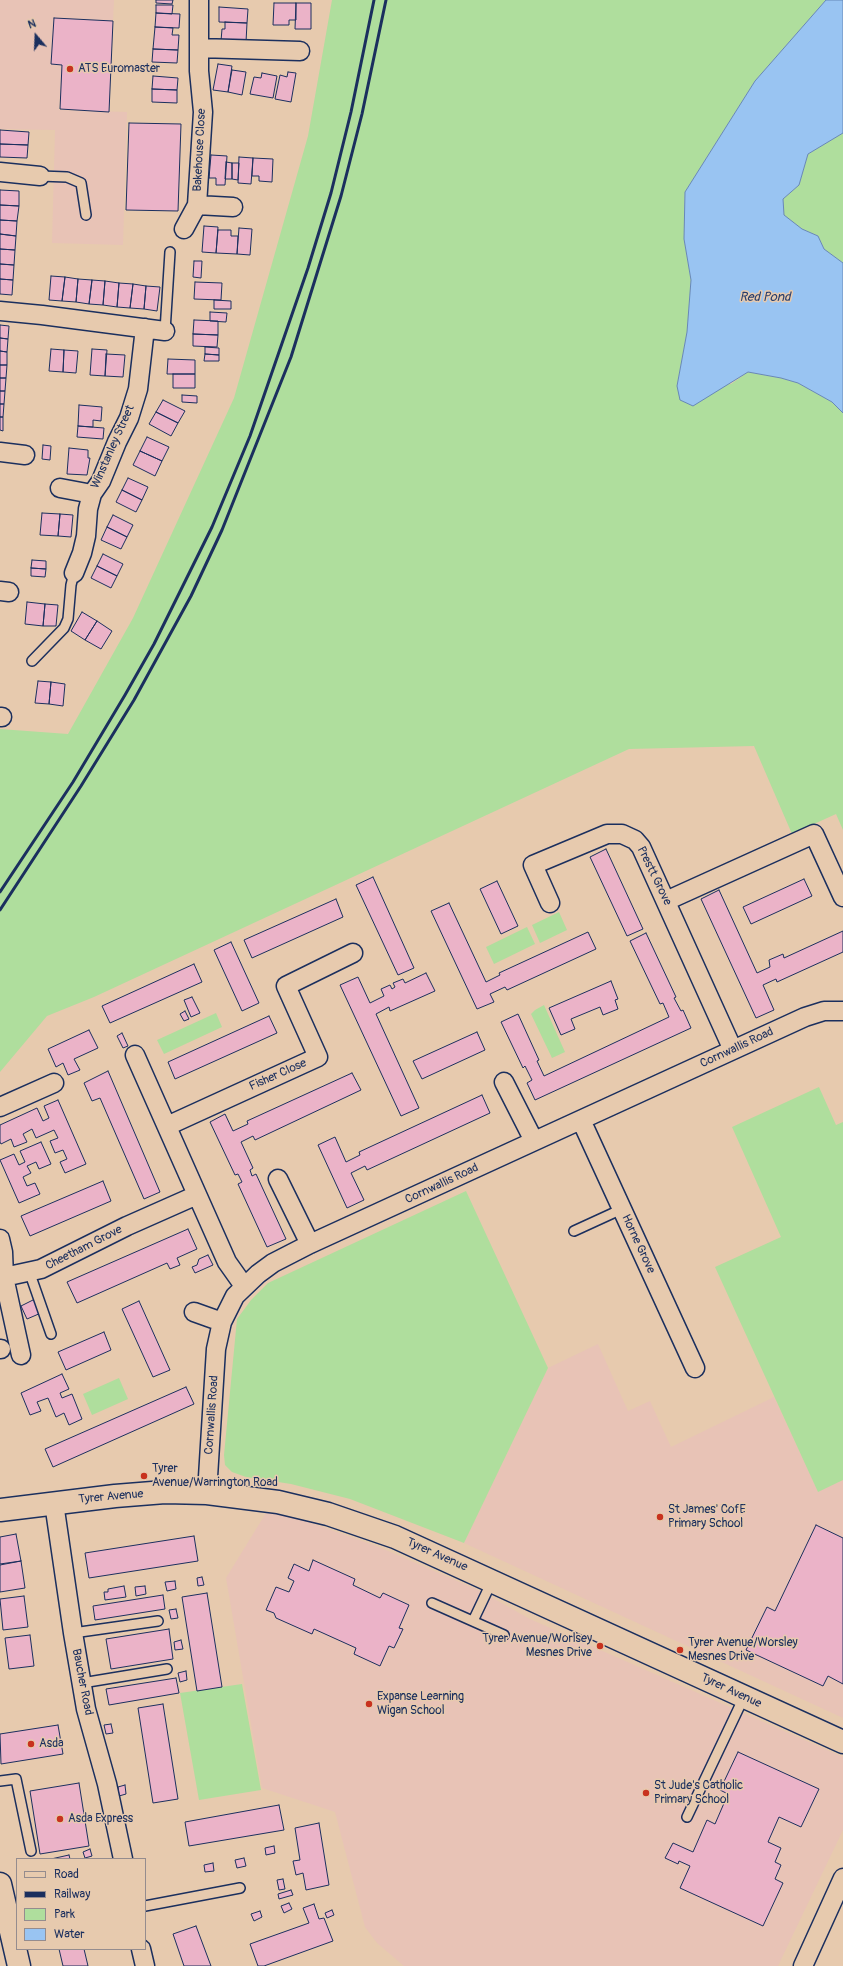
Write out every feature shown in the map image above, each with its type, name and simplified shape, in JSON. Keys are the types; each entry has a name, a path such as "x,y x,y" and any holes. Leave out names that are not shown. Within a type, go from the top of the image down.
{"street":[{"name":"Bakehouse Close","path":"184,229 197,205 203,112 199,48 199,0"},
{"path":"199,48 300,51"},
{"path":"0,172 40,176"},
{"name":"Bakehouse Close","path":"197,205 233,207"},
{"path":"0,311 165,331"},
{"name":"Winstanley Street","path":"74,573 82,553 86,536 88,509 92,494 101,481 117,442 129,418 138,389 145,328"},
{"path":"0,452 25,455"},
{"name":"Winstanley Street","path":"60,488 92,494"},
{"name":"Prestt Grove","path":"550,903 533,865 607,834 615,833 629,836 641,847 733,1050"},
{"path":"666,901 814,834 843,897"},
{"name":"Fisher Close","path":"167,1126 318,1057 286,986 353,953"},
{"name":"Cornwallis Road","path":"207,1493 216,1349 222,1322 235,1296 244,1286 273,1263 310,1244 805,1017 824,1012 843,1011"},
{"path":"135,1055 227,1262 244,1286"},
{"path":"504,1082 534,1141"},
{"path":"0,1107 54,1083"},
{"name":"Horne Grove","path":"581,1120 695,1368"},
{"path":"278,1179 310,1244"},
{"name":"Cheetham Grove","path":"4,1277 41,1269 127,1226 197,1195"},
{"path":"0,1239 3,1252 4,1277 21,1355"},
{"path":"194,1312 222,1322"},
{"name":"Tyrer Avenue","path":"0,1510 115,1496 165,1492 207,1493 278,1502 328,1514 395,1536 843,1742"},
{"name":"Baucher Road","path":"54,1503 86,1709 107,1784 123,1858"},
{"path":"0,1884 19,1966"},
{"path":"802,1966 842,1885"},
{"path":"142,1950 145,1966"}],"lane":[{"path":"40,176 67,177 81,183 86,215"},
{"path":"165,331 170,252"},
{"name":"Winstanley Street","path":"32,661 64,628 68,619 74,573"},
{"path":"574,1231 622,1209"},
{"path":"29,1272 52,1334"},
{"path":"473,1621 492,1580"},
{"path":"432,1603 504,1635"},
{"path":"73,1633 158,1621"},
{"path":"82,1683 167,1669"},
{"path":"686,1817 744,1697"},
{"path":"0,1781 16,1779 31,1851"},
{"path":"146,1906 240,1888"}],"shaded area":[{"path":"0,0 114,0 113,21 54,18 51,64 62,65 59,110 127,112 123,245 52,243 55,130 0,129"},
{"name":"St James' CofE Primary School","path":"598,1344 628,1411 650,1401 671,1447 774,1397 818,1491 843,1480 843,1718 464,1543 548,1368"},
{"name":"St Jude's Catholic Primary School","path":"269,1508 379,1547 480,1591 530,1619 843,1757 843,1830 778,1966 404,1966 377,1943 365,1927 335,1812 262,1788 226,1578"}],"green space":[{"path":"332,0 826,0 755,81 685,192 684,239 691,280 687,332 677,386 731,384 748,372 781,378 798,383 832,402 843,413 843,830 836,814 792,834 754,746 629,749 94,997 47,1016 0,1072 0,729 68,734 133,618 234,398 308,136"},
{"path":"843,133 843,263 824,249 818,236 802,229 784,215 783,199 799,185 808,154"},
{"path":"559,912 567,930 540,943 532,925"},
{"path":"527,927 535,944 494,964 486,947"},
{"path":"544,1005 565,1052 552,1058 531,1014"},
{"path":"216,1013 222,1027 164,1054 157,1040"},
{"path":"819,1087 836,1125 843,1122 843,1480 818,1492 715,1267 781,1237 732,1127"},
{"path":"466,1191 548,1368 464,1543 350,1499 291,1484 246,1477 232,1472 225,1465 224,1455 237,1319 251,1300 268,1283"},
{"path":"119,1378 128,1399 92,1415 83,1394"},
{"path":"242,1684 261,1790 199,1800 180,1693"}],"water":[{"name":"Red Pond","path":"826,0 843,0 843,133 808,154 799,185 783,199 784,215 802,229 818,236 824,249 843,263 843,413 832,402 798,383 781,378 748,372 693,406 680,400 677,386 687,332 691,280 684,239 685,192 755,81"}],"building":[{"path":"156,0 173,0 172,4 156,3"},
{"path":"274,3 296,3 296,20 289,20 289,25 273,25"},
{"path":"296,3 311,3 311,29 295,29"},
{"path":"156,5 173,5 172,14 156,13"},
{"path":"219,7 248,9 247,23 219,22"},
{"path":"156,13 180,14 179,28 155,27"},
{"path":"54,18 113,21 109,112 60,109 62,65 51,64"},
{"path":"225,22 247,23 246,42 221,41 222,29 225,29"},
{"path":"155,27 173,28 172,35 179,35 178,50 153,49"},
{"path":"153,49 178,50 177,63 152,62"},
{"path":"218,64 232,66 228,92 213,90"},
{"path":"232,70 246,72 242,95 228,92"},
{"path":"288,72 296,73 291,102 275,99 280,75 287,77"},
{"path":"262,73 277,76 273,98 250,94 254,77 261,78"},
{"path":"153,76 178,78 177,90 152,89"},
{"path":"152,89 177,90 177,103 152,102"},
{"path":"129,123 181,124 178,211 126,210"},
{"path":"0,130 29,132 28,145 0,144"},
{"path":"0,144 28,145 27,158 0,157"},
{"path":"211,155 227,156 225,185 216,185 216,178 209,178"},
{"path":"239,157 253,158 251,184 238,183"},
{"path":"253,158 273,159 272,182 259,181 259,176 252,176"},
{"path":"226,162 232,163 232,179 225,179"},
{"path":"232,163 239,163 238,180 232,179"},
{"path":"0,190 19,191 19,206 0,205"},
{"path":"0,205 19,206 17,221 0,220"},
{"path":"0,220 17,221 16,236 0,234"},
{"path":"204,226 218,227 216,253 202,252"},
{"path":"239,228 252,229 250,255 237,254"},
{"path":"218,230 231,230 231,236 238,236 237,254 216,253"},
{"path":"0,234 16,236 15,250 0,249"},
{"path":"0,249 15,250 14,265 0,264"},
{"path":"194,261 202,261 201,278 193,277"},
{"path":"0,264 14,265 13,280 0,279"},
{"path":"51,276 65,277 62,301 49,300"},
{"path":"65,277 78,279 76,302 62,301"},
{"path":"0,279 13,280 12,295 0,294"},
{"path":"78,279 92,280 89,304 76,302"},
{"path":"92,280 105,281 103,305 89,304"},
{"path":"105,281 119,283 117,307 103,305"},
{"path":"195,282 222,283 221,300 194,299"},
{"path":"119,283 133,284 130,308 117,307"},
{"path":"133,284 146,286 144,309 130,308"},
{"path":"146,286 160,287 157,311 144,309"},
{"path":"214,300 231,301 231,309 214,309"},
{"path":"210,312 227,313 226,322 210,321"},
{"path":"194,320 218,321 218,335 193,334"},
{"path":"0,325 9,326 8,339 0,338"},
{"path":"193,334 218,335 217,347 193,346"},
{"path":"0,338 8,339 7,352 0,351"},
{"path":"205,347 219,348 219,355 205,354"},
{"path":"51,349 64,350 63,372 49,371"},
{"path":"92,349 107,350 105,376 90,375"},
{"path":"64,350 78,351 76,373 63,372"},
{"path":"0,351 7,352 7,365 0,365"},
{"path":"106,354 125,355 123,377 105,376"},
{"path":"205,354 219,355 219,361 204,361"},
{"path":"168,359 195,360 195,374 167,374"},
{"path":"0,365 7,365 6,378 0,378"},
{"path":"173,374 195,374 195,388 173,388"},
{"path":"0,378 6,378 5,391 0,391"},
{"path":"0,391 5,391 4,404 0,404"},
{"path":"182,395 197,396 197,403 182,402"},
{"path":"163,400 185,411 178,423 156,412"},
{"path":"0,404 4,404 3,417 0,417"},
{"path":"79,405 102,407 101,421 93,420 93,427 78,426"},
{"path":"156,412 178,423 171,436 149,424"},
{"path":"0,417 3,417 3,431 0,430"},
{"path":"78,426 104,428 103,439 77,437"},
{"path":"147,437 169,447 162,461 140,451"},
{"path":"43,445 51,446 50,460 42,459"},
{"path":"69,448 88,450 88,458 90,458 87,475 67,474"},
{"path":"140,451 162,461 155,476 133,465"},
{"path":"128,478 148,487 142,500 122,490"},
{"path":"122,490 142,500 136,512 116,502"},
{"path":"42,513 60,514 58,536 40,535"},
{"path":"60,514 73,515 71,537 58,536"},
{"path":"113,515 133,525 127,537 107,527"},
{"path":"107,527 127,537 121,549 101,540"},
{"path":"103,554 123,564 117,576 97,566"},
{"path":"32,560 46,561 46,569 31,568"},
{"path":"97,566 117,576 111,588 91,578"},
{"path":"31,568 46,569 45,577 31,576"},
{"path":"27,602 45,604 43,626 25,624"},
{"path":"45,604 58,605 56,626 43,626"},
{"path":"82,612 97,621 85,640 71,631"},
{"path":"97,621 112,631 101,649 85,640"},
{"path":"38,681 51,682 49,704 35,703"},
{"path":"51,682 65,684 63,706 49,704"},
{"path":"606,849 643,929 627,936 590,857"},
{"path":"373,877 414,968 398,975 356,885"},
{"path":"804,879 812,896 751,924 743,907"},
{"path":"497,881 518,926 501,934 480,889"},
{"path":"719,890 757,973 770,967 769,960 783,954 784,958 843,931 843,952 777,982 776,979 763,985 774,1010 756,1018 701,899"},
{"path":"336,899 343,917 252,958 244,940"},
{"path":"449,903 486,982 500,975 499,973 588,932 596,949 507,990 505,987 490,994 494,1002 477,1009 431,911"},
{"path":"646,933 676,997 674,998 681,1011 683,1010 691,1028 535,1100 527,1083 532,1080 525,1066 523,1068 501,1022 518,1014 539,1060 537,1061 544,1076 669,1017 663,1003 660,1004 630,941"},
{"path":"231,942 259,1003 242,1011 214,950"},
{"path":"194,964 202,982 110,1023 102,1006"},
{"path":"426,973 435,991 390,1011 389,1007 376,1014 419,1108 401,1116 340,985 358,977 370,1003 384,996 381,989 390,985 392,989 395,987 393,983 403,979 405,983"},
{"path":"611,981 618,999 615,1000 618,1009 603,1015 600,1007 571,1019 575,1029 561,1035 549,1008"},
{"path":"192,997 200,1013 191,1017 184,1000"},
{"path":"185,1011 189,1019 184,1021 180,1014"},
{"path":"269,1016 277,1033 175,1079 168,1062"},
{"path":"89,1030 98,1048 74,1059 80,1070 68,1075 63,1063 56,1067 48,1049"},
{"path":"477,1032 485,1050 422,1079 413,1061"},
{"path":"122,1033 128,1046 123,1048 117,1036"},
{"path":"108,1071 160,1192 144,1199 100,1098 92,1101 84,1083"},
{"path":"352,1073 361,1090 255,1140 253,1136 241,1142 253,1168 250,1170 252,1176 256,1174 286,1239 267,1247 238,1184 242,1182 238,1174 235,1175 210,1122 225,1114 233,1131 248,1124 247,1121"},
{"path":"482,1095 490,1113 367,1170 365,1166 351,1173 364,1200 347,1208 318,1145 335,1137 346,1162 360,1155 359,1152"},
{"path":"58,1100 86,1164 65,1173 60,1162 67,1159 63,1150 55,1153 50,1141 58,1138 54,1130 36,1138 32,1129 23,1134 27,1142 14,1147 11,1139 1,1144 0,1142 0,1125 37,1108 43,1121 49,1118 44,1106"},
{"path":"41,1142 51,1164 39,1169 36,1162 27,1166 31,1173 23,1177 27,1186 35,1183 40,1194 19,1203 0,1160 14,1154 19,1165 25,1162 20,1151"},
{"path":"103,1181 111,1201 30,1236 21,1216"},
{"path":"188,1229 197,1249 177,1258 180,1265 170,1269 167,1263 77,1303 67,1282"},
{"path":"208,1255 213,1265 195,1273 192,1267 197,1265 199,1259"},
{"path":"35,1299 41,1313 27,1319 21,1306"},
{"path":"139,1301 170,1370 153,1377 122,1309"},
{"path":"104,1332 111,1350 66,1370 58,1352"},
{"path":"62,1374 69,1389 60,1393 62,1398 72,1394 82,1419 69,1425 64,1413 56,1417 48,1398 37,1402 41,1411 30,1415 21,1393"},
{"path":"186,1387 194,1404 53,1467 45,1449"},
{"path":"816,1525 843,1538 843,1684 828,1676 823,1686 746,1650 767,1607 775,1611"},
{"path":"16,1534 21,1561 0,1564 0,1537"},
{"path":"194,1536 198,1561 89,1578 85,1553"},
{"path":"313,1560 355,1579 353,1585 380,1598 383,1593 409,1605 399,1628 403,1629 394,1648 389,1646 380,1666 354,1654 356,1648 314,1629 312,1634 276,1618 274,1613 266,1610 276,1587 289,1592 294,1581 288,1578 294,1564 309,1571"},
{"path":"21,1561 25,1588 0,1592 0,1565"},
{"path":"202,1577 204,1585 198,1586 197,1578"},
{"path":"175,1581 176,1589 167,1591 165,1582"},
{"path":"124,1586 126,1597 105,1600 104,1592 108,1592 108,1589"},
{"path":"145,1586 146,1594 136,1596 135,1587"},
{"path":"207,1593 222,1687 197,1691 182,1597"},
{"path":"163,1595 165,1609 95,1620 93,1606"},
{"path":"24,1596 28,1627 3,1630 0,1599"},
{"path":"176,1609 178,1618 171,1619 169,1610"},
{"path":"169,1629 173,1659 111,1669 106,1639"},
{"path":"30,1635 34,1666 9,1669 5,1638"},
{"path":"181,1640 183,1649 175,1650 174,1642"},
{"path":"186,1671 187,1680 180,1682 178,1673"},
{"path":"176,1678 179,1693 109,1705 106,1689"},
{"path":"163,1704 178,1799 153,1803 138,1708"},
{"path":"111,1724 113,1733 106,1734 104,1725"},
{"name":"Asda","path":"58,1725 63,1754 1,1764 0,1734"},
{"path":"738,1752 819,1789 801,1827 779,1817 768,1842 781,1848 775,1862 781,1865 775,1879 783,1883 763,1926 680,1888 690,1866 679,1861 678,1864 665,1858 673,1843 693,1852 707,1820 715,1824 728,1794 720,1790"},
{"name":"Asda Express","path":"79,1783 89,1846 40,1854 30,1791"},
{"path":"125,1785 126,1794 119,1796 118,1787"},
{"path":"279,1805 284,1830 189,1846 185,1822"},
{"path":"319,1823 329,1885 306,1890 303,1873 296,1875 293,1861 300,1860 295,1828"},
{"path":"274,1846 275,1853 266,1855 265,1848"},
{"path":"90,1849 92,1856 85,1858 83,1852"},
{"path":"69,1855 70,1858 56,1858"},
{"path":"244,1858 246,1866 237,1868 235,1860"},
{"path":"213,1863 214,1871 205,1872 204,1865"},
{"path":"283,1879 285,1889 279,1890 277,1880"},
{"path":"291,1890 293,1895 279,1899 278,1894"},
{"path":"289,1903 292,1909 284,1913 281,1906"},
{"path":"314,1904 319,1919 324,1918 333,1941 264,1966 258,1966 250,1944 309,1923 303,1908"},
{"path":"332,1910 334,1915 327,1918 325,1913"},
{"path":"260,1911 262,1917 254,1921 251,1914"},
{"path":"196,1926 211,1966 184,1966 173,1934"},
{"path":"59,1950 84,1950 88,1966 63,1966"}],"railway":[{"path":"0,892 73,782 125,695 154,644 212,527 250,436 308,268 331,193 351,112 374,0"},
{"path":"0,910 81,786 134,700 191,596 222,530 291,357 341,196 362,114 386,0"}],"place":[{"name":"ATS Euromaster","path":"70,69"},
{"name":"Tyrer Avenue/Warrington Road","path":"144,1476"},
{"name":"St James' CofE Primary School","path":"660,1517"},
{"name":"Tyrer Avenue/Worlsey Mesnes Drive","path":"600,1646"},
{"name":"Tyrer Avenue/Worsley Mesnes Drive","path":"680,1650"},
{"name":"Expanse Learning Wigan School","path":"369,1704"},
{"name":"Asda","path":"31,1744"},
{"name":"St Jude's Catholic Primary School","path":"646,1793"},
{"name":"Asda Express","path":"60,1819"}]}
